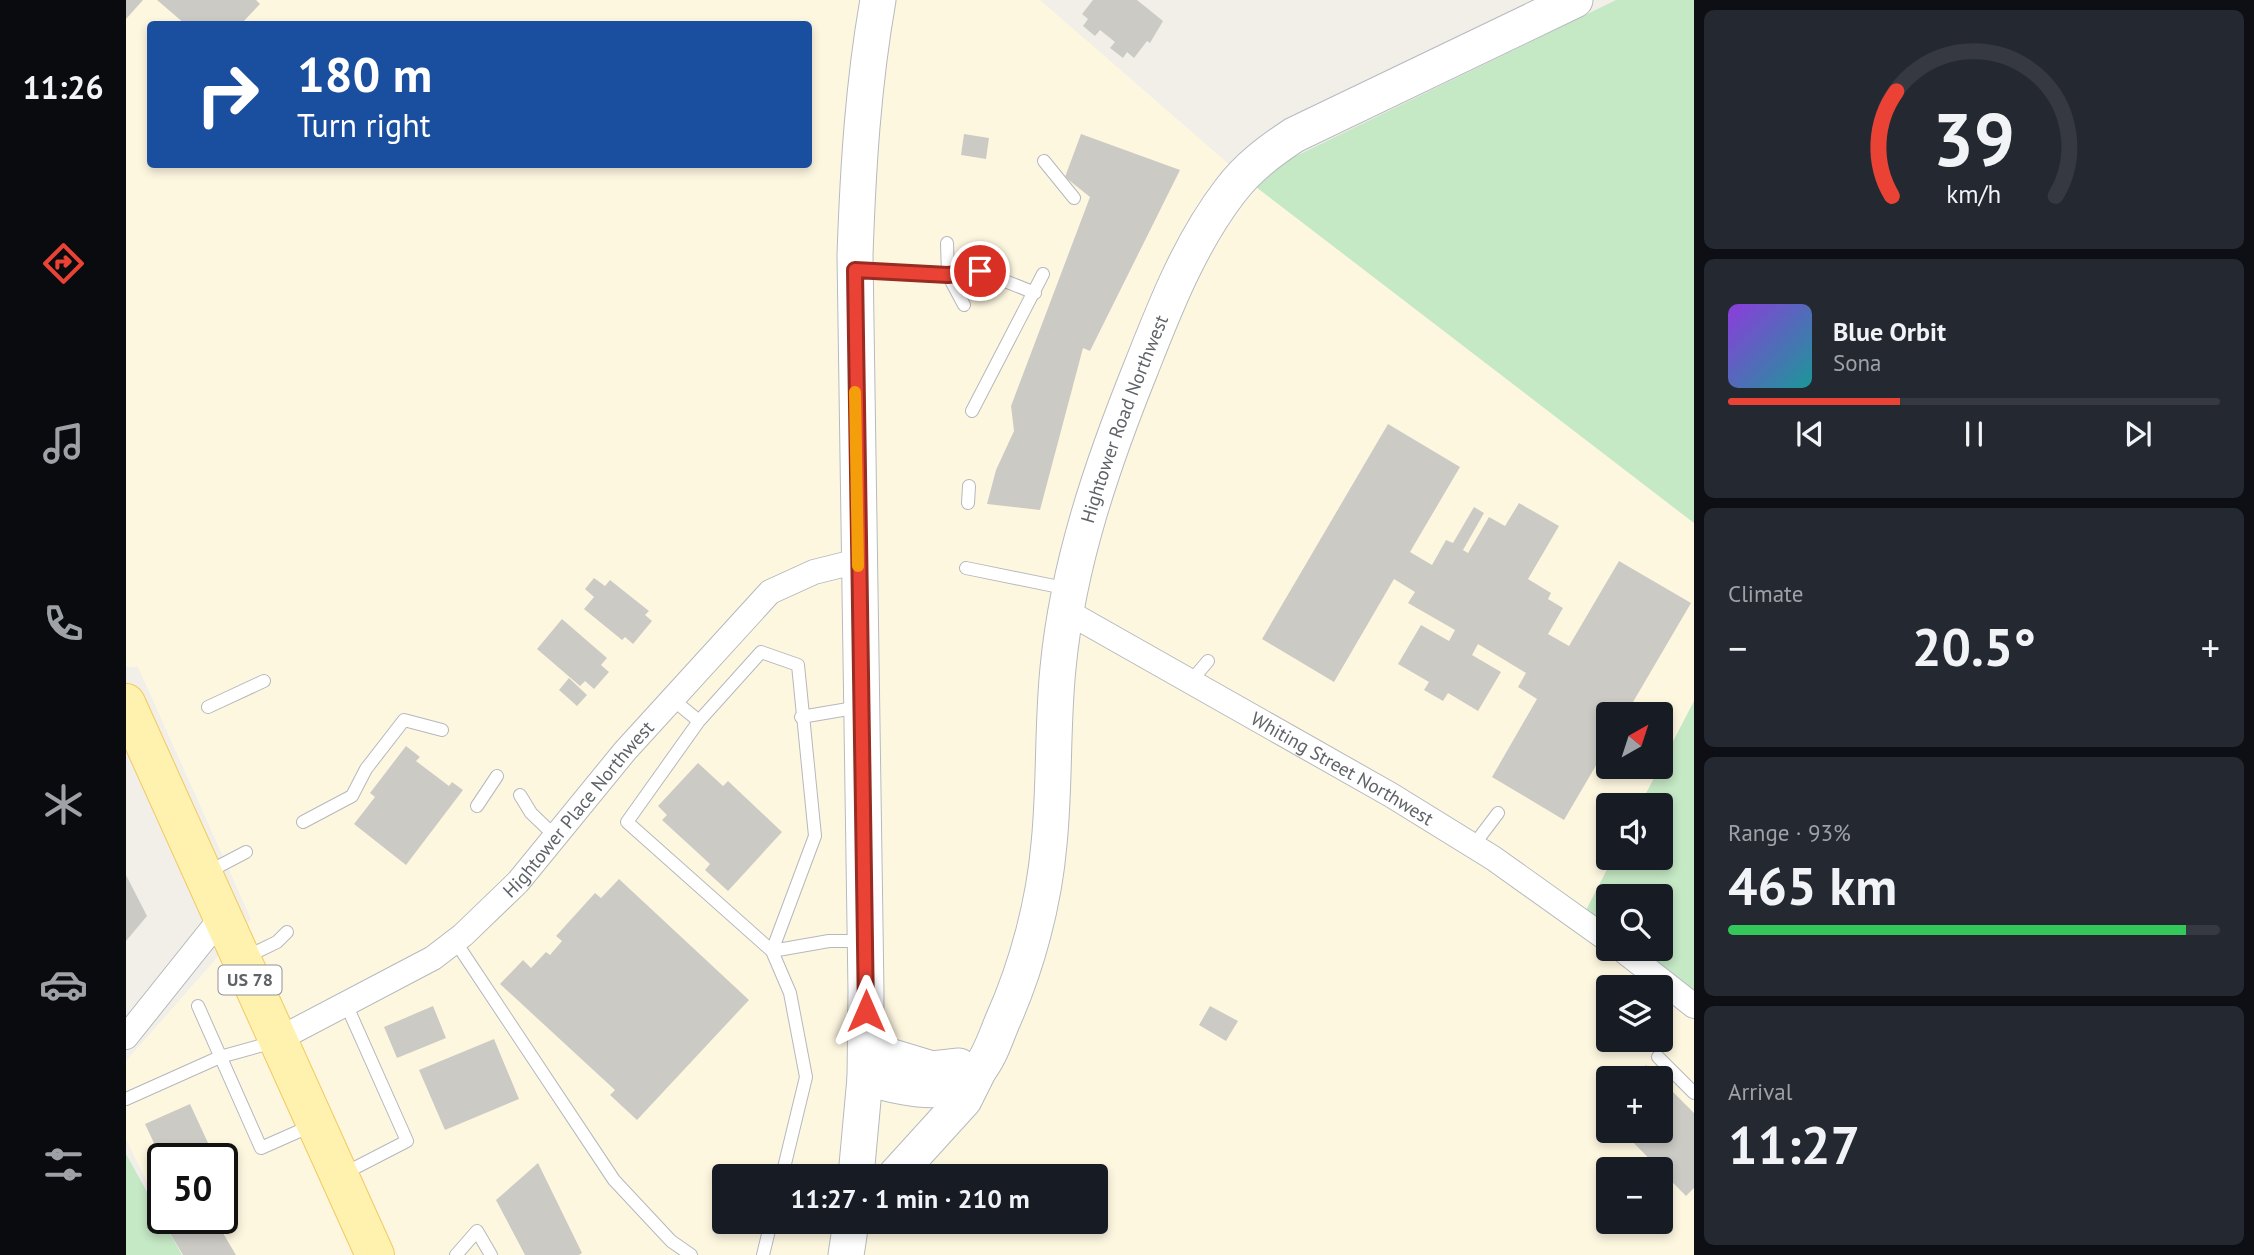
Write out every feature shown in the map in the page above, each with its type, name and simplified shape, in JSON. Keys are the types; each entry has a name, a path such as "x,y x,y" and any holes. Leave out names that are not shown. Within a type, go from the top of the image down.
{"main road":[{"name":"US 78","path":"126,703 340,1176 370,1251"}],"street":[{"path":"857,1164 866,1063 866,941 855,270 859,151 869,51 878,0"},
{"name":"Hightower Road Northwest","path":"906,1164 964,1100 985,1059 1026,957 1049,847 1058,667 1069,600 1091,504 1152,340 1186,262 1231,189 1259,159 1294,135 1575,0"},
{"name":"Hightower Place Northwest","path":"278,1040 433,958 455,941 518,883 672,699 770,592 814,572 858,561"},
{"name":"Whiting Street Northwest","path":"1069,600 1192,681 1391,795 1473,846 1596,932"},
{"path":"126,1037 221,918"},
{"path":"1637,961 1694,1006"},
{"path":"866,1063 951,1069 985,1059"}],"lane":[{"path":"1044,161 1074,198"},
{"path":"947,243 948,275 964,305"},
{"path":"855,270 948,275 980,271 1035,293"},
{"path":"972,411 1043,274"},
{"path":"968,503 969,486"},
{"path":"967,568 1069,600"},
{"path":"772,951 815,836 798,666 761,652 699,721 627,822 772,951 790,993 806,1077 785,1164"},
{"path":"1192,681 1208,661"},
{"path":"208,707 264,681"},
{"path":"672,699 699,721"},
{"path":"802,717 861,707"},
{"path":"303,822 352,796 366,769 404,720 442,730"},
{"path":"477,806 497,776"},
{"path":"520,795 531,813 555,836"},
{"path":"1473,846 1498,813"},
{"path":"202,875 246,852"},
{"path":"241,960 277,942 287,932"},
{"path":"455,941 614,1180 671,1241 691,1255"},
{"path":"772,951 829,942 866,941"},
{"path":"340,1176 407,1141 346,1004"},
{"path":"198,1006 261,1148 316,1124"},
{"path":"126,1099 220,1057 278,1040"},
{"path":"1658,1056 1694,1094"},
{"path":"456,1255 477,1231 491,1255"},
{"path":"763,1255 768,1234"}],"shaded area":[{"path":"126,0 1040,0 1247,180 1694,523 1694,701 1673,742 1673,702 1596,702 1596,779 1654,779 1646,793 1596,793 1596,870 1607,870 1599,884 1596,884 1596,890 1580,921 1596,933 1596,961 1636,961 1655,975 1596,975 1596,1052 1673,1052 1673,988 1694,1003 1694,1255 182,1255 172,1234 238,1234 238,1143 147,1143 147,1182 126,1139 126,1061 251,919 138,667 126,667"}],"green space":[{"path":"1616,0 1694,0 1694,523 1247,180"},
{"path":"1694,701 1694,1003 1673,988 1673,975 1655,975 1635,961 1673,961 1673,884 1600,884 1607,870 1673,870 1673,793 1646,793 1654,779 1673,779 1673,741"},
{"path":"1596,891 1596,933 1580,922"},
{"path":"126,1154 147,1192 147,1234 170,1234 182,1255 126,1255"}],"building":[{"path":"126,0 143,0 126,19"},
{"path":"157,0 256,0 260,4 244,21 182,21"},
{"path":"1093,0 1137,0 1163,21 1150,43 1147,41 1134,58 1127,52 1123,58 1110,48 1115,42 1100,30 1095,36 1083,26 1088,19 1082,14"},
{"path":"964,134 989,138 986,159 961,155"},
{"path":"1081,134 1180,170 1090,351 1083,348 1040,510 987,504 996,470 1014,431 1011,406 1090,197 1065,177"},
{"path":"1388,424 1460,467 1410,552 1432,565 1446,540 1453,543 1474,507 1484,513 1463,550 1468,553 1489,517 1505,526 1519,503 1559,526 1528,579 1551,593 1548,599 1563,608 1548,634 1569,646 1619,561 1691,603 1633,702 1596,702 1596,765 1564,820 1492,777 1537,699 1518,687 1526,673 1478,644 1472,655 1501,672 1478,711 1448,693 1443,701 1424,690 1429,682 1398,664 1421,625 1449,641 1455,630 1408,603 1415,592 1394,579 1334,682 1262,639"},
{"path":"594,578 605,586 610,580 649,611 645,615 652,621 633,644 625,637 622,640 584,609 594,597 585,589"},
{"path":"562,619 607,658 601,665 609,672 594,689 585,681 580,686 537,649"},
{"path":"569,678 587,695 577,706 559,690"},
{"path":"406,746 420,757 416,761 449,786 452,782 463,790 406,865 354,824 375,797 370,793"},
{"path":"698,763 723,786 728,781 782,832 728,891 705,870 710,864 662,820 667,815 658,806"},
{"path":"126,875 147,916 126,941"},
{"path":"619,879 749,1000 637,1120 610,1095 615,1090 500,984 523,960 531,968 546,952 550,955 562,941 556,936 595,893 601,898"},
{"path":"433,1006 446,1038 397,1058 384,1027"},
{"path":"1210,1006 1238,1021 1226,1041 1199,1025"},
{"path":"494,1039 519,1099 445,1130 419,1070"},
{"path":"1673,1092 1694,1113 1694,1188 1686,1196 1673,1183 1673,1157 1648,1157 1634,1143 1673,1143"},
{"path":"190,1104 208,1143 154,1143 145,1124"},
{"path":"538,1163 582,1253 579,1255 525,1255 496,1200"},
{"path":"171,1234 224,1234 236,1255 183,1255"}],"slow traffic":[{"path":"855,392 858,566"}],"route":[{"path":"866,1011 855,270 948,275 980,271"}]}
